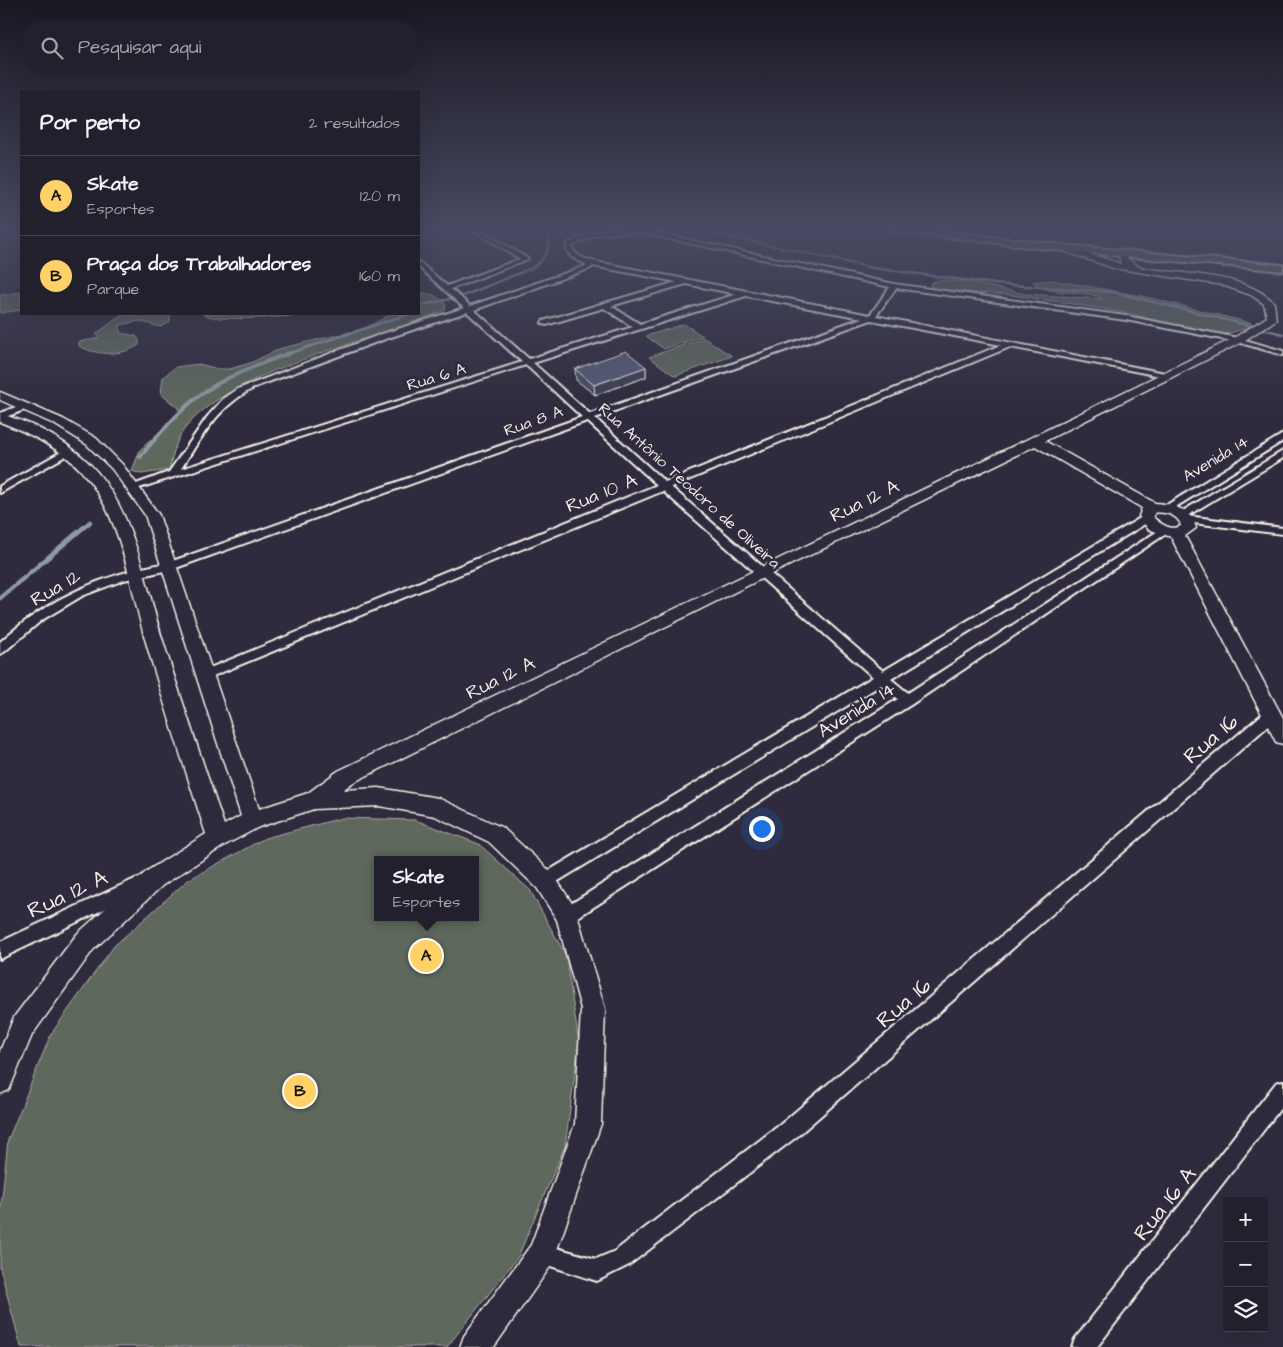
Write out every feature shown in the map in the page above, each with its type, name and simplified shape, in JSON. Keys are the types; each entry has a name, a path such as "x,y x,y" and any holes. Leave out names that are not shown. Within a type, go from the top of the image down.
{"street":[{"path":"173,474 194,442 226,401 239,392 257,383 372,340 522,291"},
{"path":"546,323 658,291"},
{"path":"736,291 872,316 1166,375"},
{"path":"872,316 890,291"},
{"path":"929,291 1126,318 1238,340 1283,353"},
{"name":"Rua 12 A","path":"314,800 345,776 1035,441 1238,340 1272,318 1272,309 1263,298 1247,291"},
{"name":"Rua Antônio Teodoro de Oliveira","path":"449,292 664,486 908,700"},
{"name":"Rua 6 A","path":"133,486 747,293"},
{"path":"606,306 639,327"},
{"name":"Rua 8 A","path":"137,573 169,566 872,316"},
{"name":"Rua 10 A","path":"204,675 1011,344"},
{"path":"0,396 56,421 91,441 124,474 152,515 253,820"},
{"path":"0,417 24,407"},
{"path":"0,417 68,452 101,486 122,527 137,573 153,638 218,838"},
{"name":"Avenida 14","path":"545,881 882,679 1155,512 1283,437"},
{"path":"1035,441 1179,525 1283,736"},
{"path":"0,490 68,452"},
{"name":"Avenida 14","path":"567,916 908,700 1179,525 1283,454"},
{"path":"1155,512 1154,526 1238,526 1283,531"},
{"name":"Rua 12","path":"0,649 23,627 48,609 76,593 98,583 137,573"},
{"name":"Rua 16","path":"542,1254 597,1270 622,1258 788,1131 1271,715"},
{"path":"0,1081 23,1026 85,942 155,878 218,838 253,820 314,800 379,797 438,807 496,835 545,881 567,916 593,1009 588,1124 542,1254 475,1347"},
{"name":"Rua 12 A","path":"0,951 155,878"},
{"name":"Rua 16 A","path":"1083,1347 1283,1090"}],"shaded area":[{"path":"945,291 1010,291 1025,294 1103,299 1086,294 1055,291 1113,291 1142,296 1251,323 1251,327 1222,335 1179,328 1132,314 1066,303 1010,295"},
{"path":"20,292 20,310 0,313 0,295"},
{"path":"420,292 434,295 444,302 446,306 445,310 415,322 302,360 230,392 202,412 181,434 175,447 169,470 141,474 132,471 140,450 180,413 178,408 161,394 163,377 176,367 199,364 218,369 230,369 250,363 282,348 363,329 390,315 420,315"},
{"path":"122,315 170,315 170,322 160,327 139,321 120,325 120,333 136,336 139,340 139,345 125,351 101,353 79,346 79,342 99,338 96,334"},
{"path":"205,315 306,315 240,319"},
{"path":"684,324 703,336 664,349 646,336"},
{"path":"704,338 732,356 675,376 649,357"},
{"path":"342,818 415,820 479,844 530,890 566,956 579,1043 565,1146 518,1257 447,1347 21,1347 0,1268 0,1217 8,1140 51,1034 114,946 188,880 265,838"}],"building":[{"path":"626,351 646,367 594,385 575,369"}],"waterway":[{"path":"420,306 463,296 476,291"},
{"path":"1096,291 1113,292 1283,334"},
{"path":"290,353 406,315"},
{"path":"140,457 174,419 207,390 242,372 290,353"},
{"path":"0,598 90,522"}],"place":[{"name":"Skate","path":"426,956"},
{"name":"Praça dos Trabalhadores","path":"300,1091"}]}
